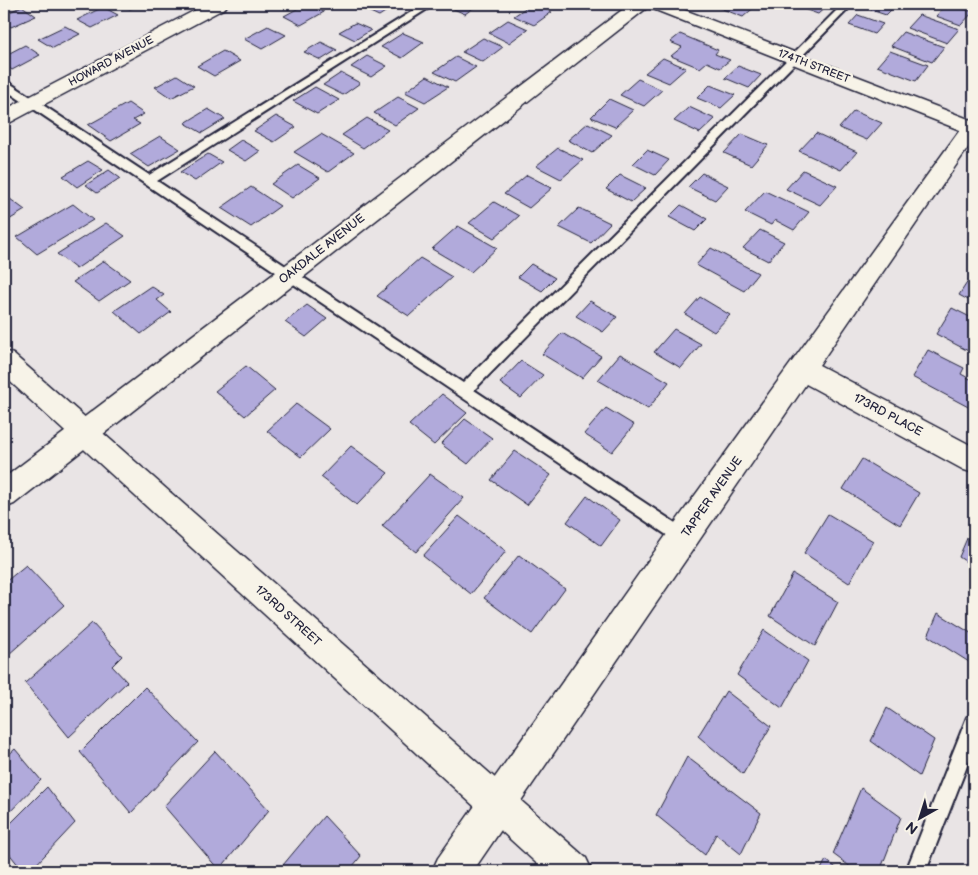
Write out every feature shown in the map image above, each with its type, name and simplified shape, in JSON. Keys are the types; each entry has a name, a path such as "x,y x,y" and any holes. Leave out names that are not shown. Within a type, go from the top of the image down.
{"street":[{"name":"HOWARD AVENUE","path":"4,118 219,4"},
{"name":"OAKDALE AVENUE","path":"4,495 641,4"},
{"name":"174TH STREET","path":"654,4 974,127"},
{"name":"TAPPER AVENUE","path":"451,871 802,369 974,127"},
{"name":"173RD STREET","path":"4,361 573,871"},
{"name":"173RD PLACE","path":"802,369 974,461"}],"lane":[{"path":"4,6 9,4"},
{"path":"148,181 430,4"},
{"path":"464,391 848,4"},
{"path":"4,84 684,537"},
{"path":"916,871 970,750 974,724"}],"building":[{"path":"120,4 141,4 130,9"},
{"path":"306,4 324,12 301,25 284,16"},
{"path":"361,4 385,4 393,7 379,16 357,6"},
{"path":"450,4 472,4 476,6 465,14 447,6"},
{"path":"531,4 552,12 534,25 514,16"},
{"path":"726,4 758,4 743,17 720,8"},
{"path":"801,4 821,4 827,6 818,14 798,7"},
{"path":"869,4 895,6 886,15 865,8"},
{"path":"947,4 973,12 961,25 936,16"},
{"path":"22,6 36,16 11,27 4,22 4,15"},
{"path":"103,7 118,15 92,28 77,20"},
{"path":"858,15 883,24 874,34 849,25"},
{"path":"919,15 959,29 947,43 907,28"},
{"path":"508,20 528,29 509,43 489,33"},
{"path":"355,23 371,30 355,40 339,32"},
{"path":"65,26 80,34 53,48 38,39"},
{"path":"268,26 286,35 262,49 244,39"},
{"path":"903,32 944,47 932,62 891,46"},
{"path":"403,33 424,42 402,58 381,47"},
{"path":"680,34 718,50 715,54 730,60 720,68 707,62 700,68 671,56 682,47 670,42"},
{"path":"483,38 503,47 483,62 462,52"},
{"path":"321,42 337,50 321,60 304,52"},
{"path":"25,45 40,55 12,70 4,64 4,56"},
{"path":"223,51 240,61 214,76 197,66"},
{"path":"890,51 928,65 916,81 877,66"},
{"path":"367,56 387,66 371,77 351,67"},
{"path":"456,57 476,67 455,82 434,72"},
{"path":"663,58 686,68 669,83 645,73"},
{"path":"738,66 761,75 749,88 725,78"},
{"path":"341,73 360,83 343,95 323,85"},
{"path":"177,75 194,86 171,98 155,87"},
{"path":"427,76 448,87 425,102 405,92"},
{"path":"638,79 662,90 644,106 620,95"},
{"path":"710,85 735,95 721,108 697,98"},
{"path":"315,87 339,100 317,114 293,101"},
{"path":"398,97 419,108 395,125 374,113"},
{"path":"609,99 633,110 615,127 591,117"},
{"path":"128,103 144,114 133,120 140,124 111,141 88,125"},
{"path":"689,107 715,119 700,133 674,121"},
{"path":"208,109 225,119 202,133 185,123"},
{"path":"854,111 882,123 867,140 839,128"},
{"path":"276,116 296,127 274,142 254,131"},
{"path":"367,118 388,130 363,148 342,135"},
{"path":"588,123 612,135 592,153 568,140"},
{"path":"816,133 857,152 841,170 799,151"},
{"path":"321,134 354,153 328,172 294,152"},
{"path":"742,134 768,145 751,165 724,153"},
{"path":"160,136 180,149 149,167 130,154"},
{"path":"241,140 260,151 246,161 227,150"},
{"path":"558,148 583,160 561,179 536,166"},
{"path":"647,150 669,160 655,175 633,164"},
{"path":"208,154 222,162 195,181 180,172"},
{"path":"88,161 103,170 77,187 63,176"},
{"path":"298,165 320,178 292,198 271,184"},
{"path":"109,170 120,178 97,193 86,185"},
{"path":"803,170 837,186 820,205 786,189"},
{"path":"702,173 728,186 715,200 688,187"},
{"path":"527,175 552,188 529,208 504,194"},
{"path":"620,175 646,188 631,202 606,189"},
{"path":"251,187 280,206 251,227 221,208"},
{"path":"765,191 809,212 794,230 775,220 771,225 745,212"},
{"path":"6,196 25,210 4,223 4,197"},
{"path":"494,202 519,216 494,238 469,223"},
{"path":"73,204 93,220 37,254 17,237"},
{"path":"681,205 707,219 695,231 669,217"},
{"path":"579,208 610,223 591,243 559,227"},
{"path":"106,223 125,236 76,269 57,254"},
{"path":"458,226 497,248 471,272 432,249"},
{"path":"760,230 784,242 768,261 743,248"},
{"path":"711,248 758,273 744,291 696,265"},
{"path":"420,258 452,277 409,316 377,296"},
{"path":"104,261 130,280 99,301 73,282"},
{"path":"531,264 555,278 542,291 518,277"},
{"path":"974,272 974,303 959,295"},
{"path":"151,286 164,295 157,300 171,312 141,334 114,311"},
{"path":"700,297 730,315 714,332 685,314"},
{"path":"590,301 617,317 603,332 576,316"},
{"path":"307,305 327,319 306,337 285,322"},
{"path":"952,308 974,319 974,354 936,334"},
{"path":"674,329 701,344 681,368 654,352"},
{"path":"562,333 601,356 582,378 542,354"},
{"path":"928,350 964,368 961,374 974,381 974,404 972,409 912,377"},
{"path":"620,354 669,382 648,409 598,380"},
{"path":"521,361 543,375 521,398 500,383"},
{"path":"246,366 275,390 245,416 215,391"},
{"path":"442,394 467,413 434,445 409,425"},
{"path":"296,404 330,429 301,457 267,431"},
{"path":"606,408 634,425 612,452 584,434"},
{"path":"465,419 492,438 468,464 441,444"},
{"path":"351,446 388,473 357,505 321,477"},
{"path":"515,451 551,475 527,505 491,480"},
{"path":"862,459 919,493 900,525 843,489"},
{"path":"430,474 464,498 416,552 382,526"},
{"path":"587,496 620,520 601,546 567,522"},
{"path":"828,514 873,541 849,583 804,553"},
{"path":"459,516 506,551 471,594 423,556"},
{"path":"974,522 974,567 959,557"},
{"path":"519,555 565,589 532,634 484,598"},
{"path":"26,565 64,605 8,655 4,650 4,583"},
{"path":"793,574 838,602 815,646 770,616"},
{"path":"938,613 974,635 974,649 969,662 928,636"},
{"path":"92,623 122,656 112,666 127,682 69,737 25,683"},
{"path":"764,630 808,661 782,708 737,675"},
{"path":"145,687 198,742 131,813 80,752"},
{"path":"726,691 771,726 743,774 698,736"},
{"path":"887,708 934,740 919,776 871,741"},
{"path":"15,749 41,780 4,818 4,759"},
{"path":"215,751 269,810 219,870 164,806"},
{"path":"687,757 761,813 741,854 716,834 705,855 656,815"},
{"path":"47,787 75,823 30,871 23,871 4,847 4,830"},
{"path":"861,788 901,817 880,871 856,871 833,854"},
{"path":"324,816 361,856 349,871 278,871"},
{"path":"826,860 840,871 820,871"}]}
